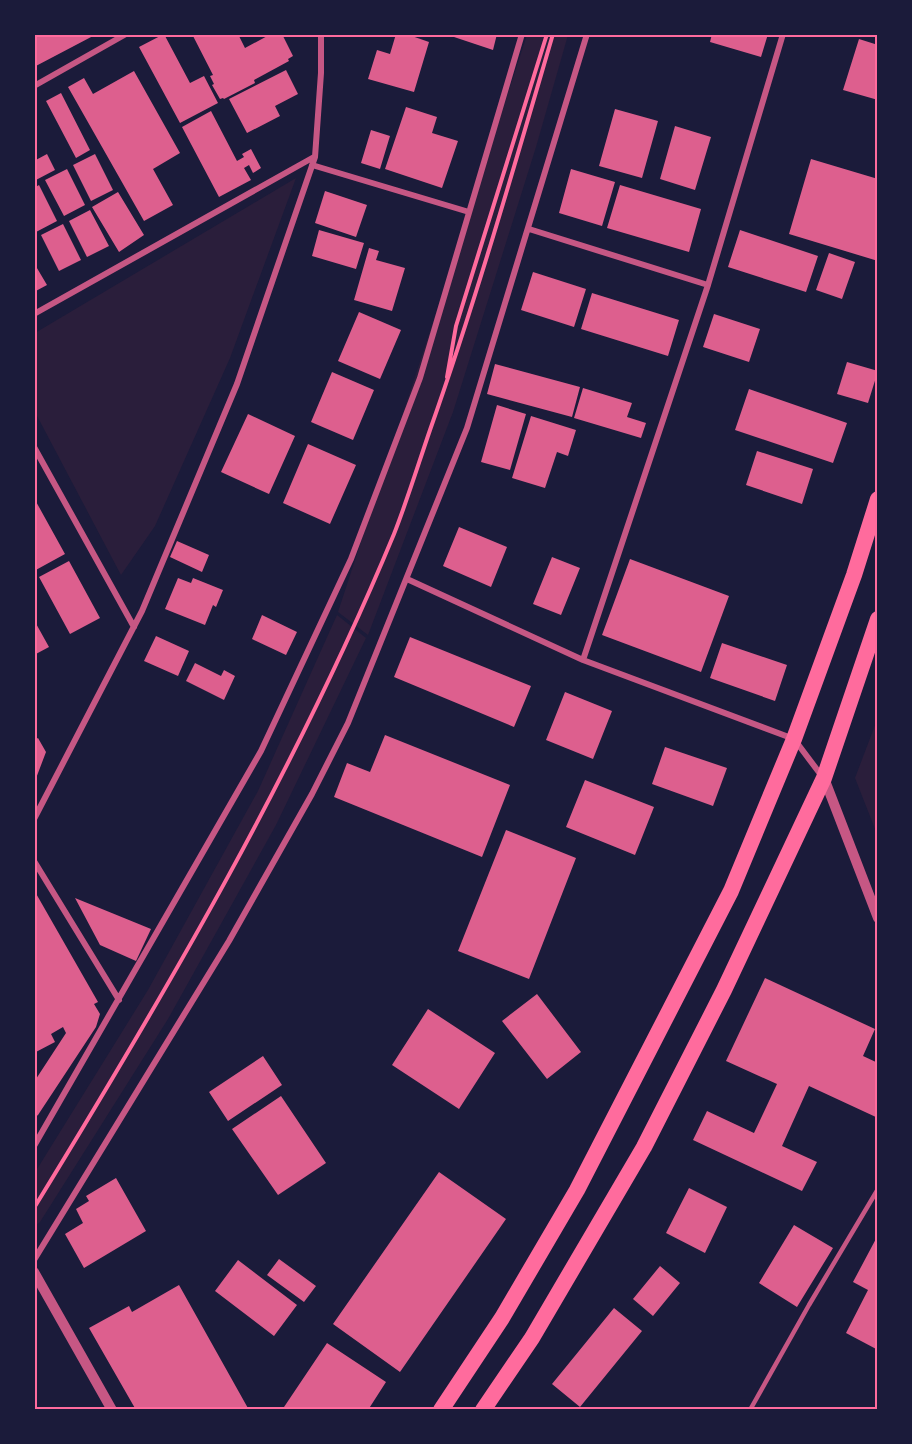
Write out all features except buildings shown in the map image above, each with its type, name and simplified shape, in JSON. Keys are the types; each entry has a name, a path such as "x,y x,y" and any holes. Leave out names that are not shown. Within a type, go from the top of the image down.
{"highway":[{"path":"441,1410 502,1318 577,1191 731,891 794,739 854,575 878,499"},
{"path":"483,1410 538,1328 644,1147 724,990 824,778 878,619"}],"street":[{"path":"34,86 126,34"},
{"path":"34,819 134,627 237,384 315,157 321,73 321,34"},
{"path":"34,1146 261,751 351,559 420,378 522,34"},
{"path":"34,1260 229,941 312,794 348,723 467,428 587,34"},
{"path":"584,660 708,285 783,34"},
{"path":"34,314 315,157"},
{"path":"312,165 469,212"},
{"path":"529,229 708,285"},
{"path":"34,447 134,627"},
{"path":"407,579 584,660 794,739 824,778 878,918"},
{"path":"34,861 119,1000"},
{"path":"34,1272 112,1410"}],"lane":[{"path":"750,1410 878,1189"}],"path":[{"path":"444,390 456,326 547,34"}],"shaded area":[{"path":"527,35 568,35 536,147 453,412 368,635 338,612"},
{"path":"296,178 230,358 155,526 121,575 35,412 35,333"},
{"path":"337,615 366,638 276,825 168,1019 40,1222 35,1226 34,1174 148,990 258,791"},
{"path":"878,720 877,834 855,778"}]}
